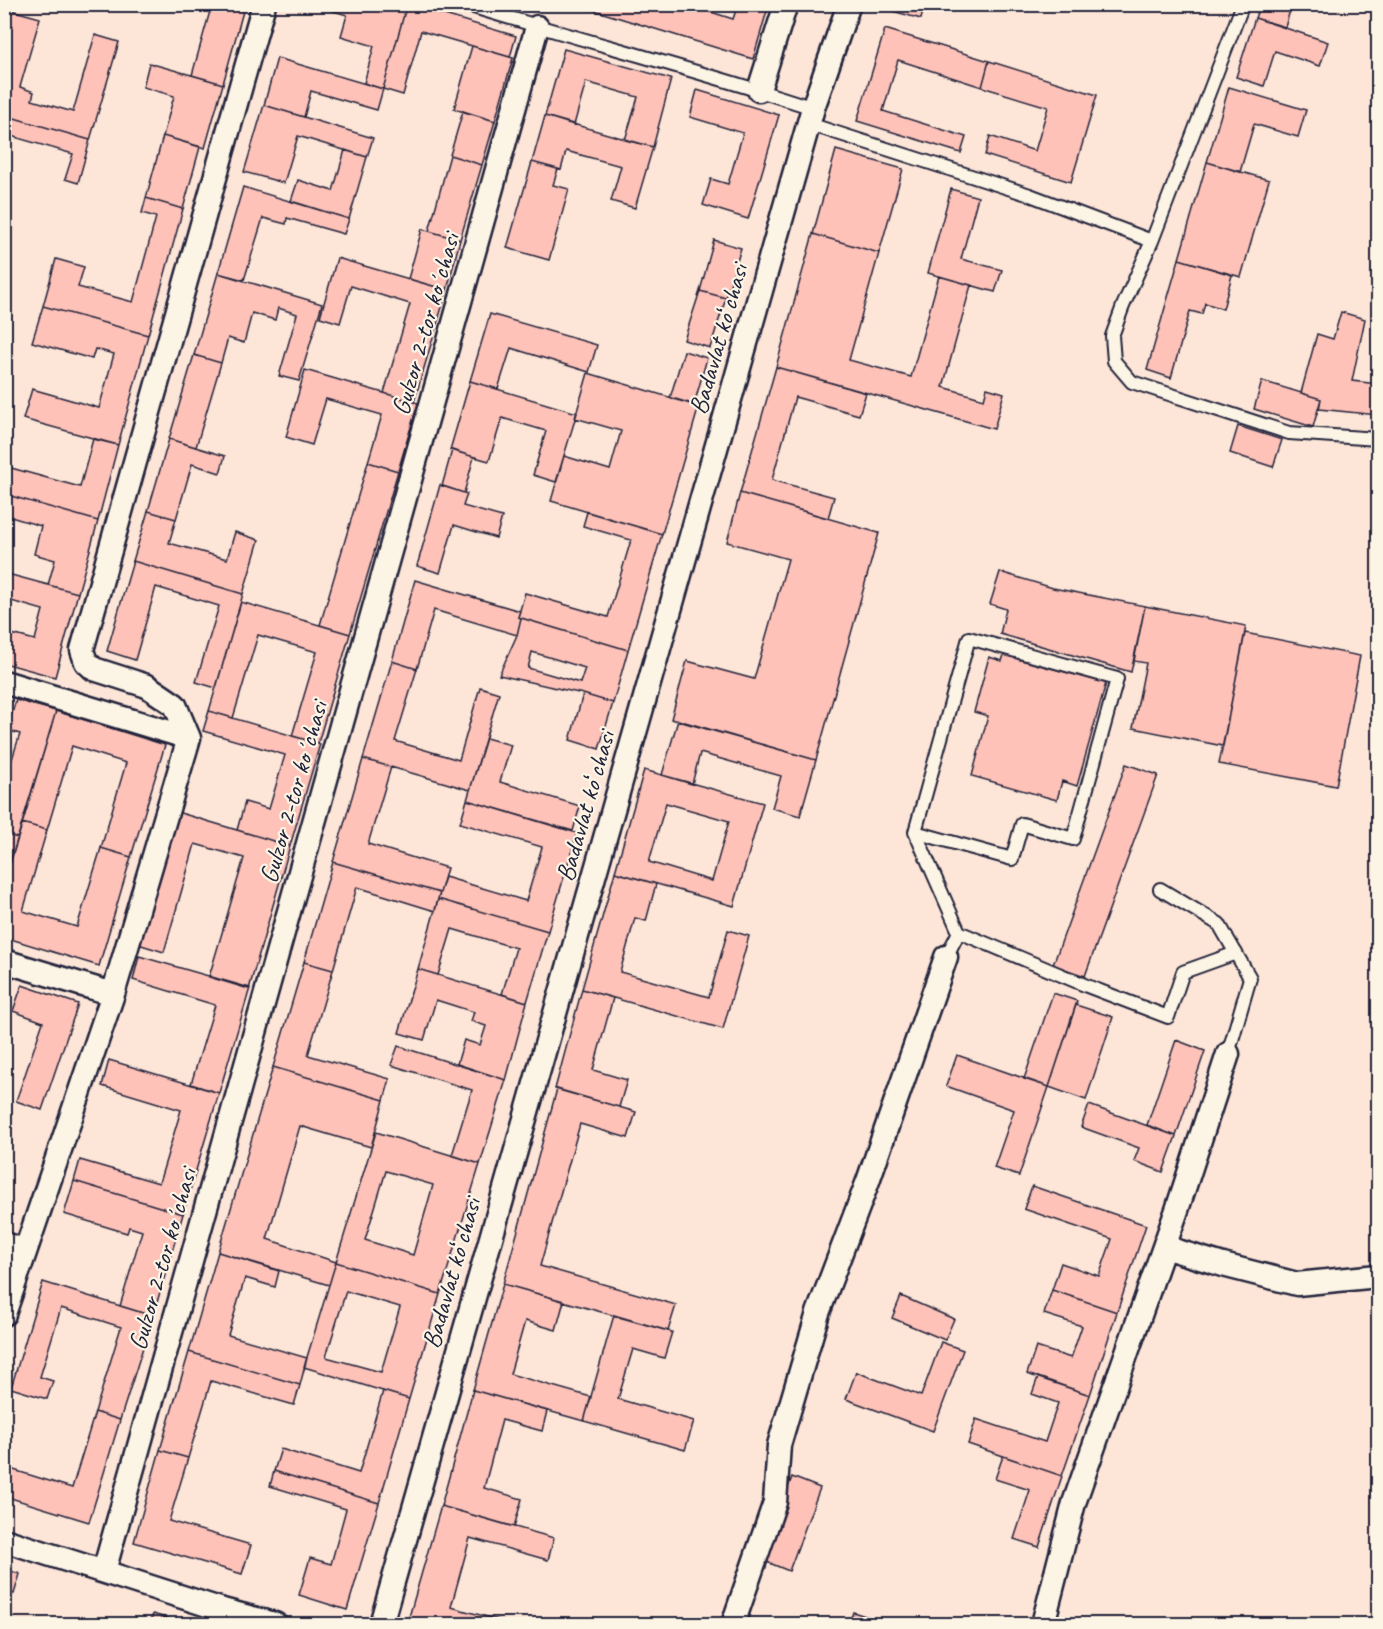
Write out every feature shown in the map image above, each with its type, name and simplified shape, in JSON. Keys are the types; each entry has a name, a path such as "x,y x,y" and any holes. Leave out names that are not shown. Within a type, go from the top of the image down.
{"street":[{"path":"4,1314 15,1247 113,994 189,738 175,705 147,686 94,669 86,662 82,650 264,4"},
{"path":"759,90 786,4"},
{"name":"Badavlat koʻchasi","path":"381,1624 811,116 849,4"},
{"name":"Gulzor 2-tor koʼchasi","path":"104,1571 537,27"},
{"path":"4,682 189,738"},
{"path":"733,1624 775,1502 779,1444 819,1313 946,957"},
{"path":"4,961 113,994"},
{"path":"1043,1624 1074,1503 1164,1247 1228,1054"},
{"path":"1164,1247 1297,1284 1378,1275"},
{"path":"4,1540 104,1571 221,1617 275,1624"}],"lane":[{"path":"464,4 759,90 811,116 1152,241"},
{"path":"1243,4 1152,241 1112,336 1114,361 1132,382 1289,433 1378,439"},
{"path":"915,832 1012,859 1022,824 1072,838 1117,679 969,638 915,832 959,932 1168,1017 1183,972 1236,954"},
{"path":"1160,889 1219,924 1250,978 1228,1054"},
{"path":"946,957 959,932"}],"building":[{"path":"212,4 245,4 223,84 192,75"},
{"path":"310,4 407,4 383,89 364,83 374,46 341,36 347,15"},
{"path":"407,4 516,36 510,57 421,31 403,95 383,89"},
{"path":"574,4 686,4 733,19 738,4 769,4 753,59"},
{"path":"890,4 925,4 921,19 889,10"},
{"path":"1260,4 1292,4 1285,27 1255,18"},
{"path":"11,10 40,18 20,87 34,92 32,100 73,112 95,35 119,42 90,140 4,115 4,34"},
{"path":"1255,18 1328,42 1320,66 1275,51 1264,86 1236,77"},
{"path":"885,29 989,61 982,87 898,60 883,111 966,137 961,153 857,121"},
{"path":"472,46 513,58 495,121 454,109"},
{"path":"564,49 671,79 653,147 625,140 638,97 586,82 574,125 545,116"},
{"path":"277,58 383,89 377,110 311,91 304,117 264,105"},
{"path":"989,61 1097,95 1071,182 985,155 990,136 1035,151 1048,107 982,87"},
{"path":"149,63 223,84 205,148 163,136 174,96 143,87"},
{"path":"1229,87 1306,110 1298,137 1254,124 1240,172 1207,162"},
{"path":"697,90 779,115 748,219 703,205 711,179 728,184 743,133 690,117"},
{"path":"264,105 373,138 367,157 298,136 284,183 244,172"},
{"path":"463,111 495,121 482,165 450,155"},
{"path":"4,115 90,140 78,183 65,179 73,154 4,134"},
{"path":"545,116 653,147 635,208 611,201 621,166 566,151 561,170 532,162"},
{"path":"163,136 200,147 183,209 146,198"},
{"path":"345,150 367,157 349,219 291,201 298,180 333,191"},
{"path":"836,150 903,169 879,253 813,234"},
{"path":"450,155 482,165 460,240 429,231"},
{"path":"532,162 558,169 553,185 569,189 549,260 507,248"},
{"path":"1207,162 1269,180 1241,277 1179,259"},
{"path":"243,187 349,219 344,234 287,218 286,224 263,218 244,280 218,273"},
{"path":"951,189 978,197 961,259 1002,270 995,292 928,273"},
{"path":"146,198 183,209 148,335 43,306 56,259 84,267 78,287 133,302 156,217 142,213"},
{"path":"422,229 460,240 447,290 408,279"},
{"path":"813,234 879,253 849,360 911,377 939,276 971,285 943,387 984,399 987,388 1004,393 994,429 776,367"},
{"path":"714,240 741,248 726,298 700,291"},
{"path":"337,258 447,290 414,402 384,393 410,304 351,286 340,323 320,317"},
{"path":"1179,259 1232,275 1223,309 1205,303 1202,314 1190,311 1171,378 1147,370"},
{"path":"218,273 322,304 299,381 279,376 297,314 278,308 275,320 252,313 244,343 228,338 221,363 194,355"},
{"path":"700,291 726,298 710,348 684,340"},
{"path":"43,306 148,335 118,445 23,419 32,389 99,408 114,354 95,349 92,359 32,342"},
{"path":"1341,312 1365,319 1352,381 1378,384 1378,415 1319,409 1321,399 1301,393 1317,334 1333,339"},
{"path":"490,314 597,345 589,372 511,348 498,389 470,381"},
{"path":"684,351 707,358 694,405 670,398"},
{"path":"194,355 221,363 196,447 169,439"},
{"path":"776,367 866,393 859,415 795,397 772,480 834,497 828,518 740,493"},
{"path":"305,370 418,403 398,471 368,462 382,415 326,399 312,445 286,437"},
{"path":"588,373 699,406 662,534 551,501 564,456 610,470 621,431 575,418"},
{"path":"470,381 577,413 556,482 533,475 546,431 502,418 489,461 450,450"},
{"path":"1262,381 1321,399 1313,427 1254,409"},
{"path":"1238,426 1282,440 1273,467 1230,453"},
{"path":"93,439 118,445 98,521 4,494 4,466 80,487"},
{"path":"169,439 225,456 220,473 192,464 176,519 148,511"},
{"path":"452,450 474,457 464,493 442,486"},
{"path":"368,462 398,471 350,634 320,625"},
{"path":"440,485 467,494 463,506 502,517 496,538 454,525 440,573 417,566"},
{"path":"740,493 879,533 816,760 671,719 687,661 754,679 788,559 727,542"},
{"path":"4,494 98,521 78,593 48,585 55,560 34,554 41,526 4,515"},
{"path":"148,511 176,519 169,543 227,559 235,532 259,540 243,594 133,561"},
{"path":"587,512 662,534 628,650 518,617 525,593 608,617 631,540 583,526"},
{"path":"133,561 243,594 216,688 196,682 219,606 156,587 135,660 107,651"},
{"path":"1000,572 1053,588 1145,606 1131,672 1000,634 1006,609 990,604"},
{"path":"4,573 78,593 55,677 4,663 4,632 35,640 43,610 4,599"},
{"path":"415,580 520,611 518,617 521,618 517,635 434,610 417,669 392,661"},
{"path":"241,602 350,634 318,743 292,736 317,652 258,635 233,718 209,711"},
{"path":"1145,606 1246,626 1223,746 1133,728 1146,663 1134,661"},
{"path":"521,618 628,650 613,703 499,675 517,635","holes":["532,652 585,668 580,683 528,668"]},
{"path":"1245,633 1360,656 1336,786 1219,764"},
{"path":"1004,655 1106,683 1077,786 1062,781 1057,800 972,776 988,716 974,712 989,657 1002,661"},
{"path":"392,661 417,669 395,741 459,760 480,687 499,693 470,790 363,759"},
{"path":"583,694 613,703 599,749 570,740"},
{"path":"16,700 56,711 18,838 4,834 4,784 20,734 7,730"},
{"path":"56,711 165,745 131,857 101,848 126,763 72,746 47,830 22,823"},
{"path":"209,711 320,744 290,846 237,830 245,802 269,809 285,755 203,731"},
{"path":"678,720 816,760 800,816 772,808 781,776 700,753 692,784 662,775"},
{"path":"486,738 511,745 500,782 580,806 573,831 467,800"},
{"path":"363,759 391,767 368,844 447,868 440,893 333,862"},
{"path":"1126,764 1158,775 1085,976 1053,965"},
{"path":"644,770 763,803 734,906 615,872","holes":["666,803 729,821 712,881 649,862"]},
{"path":"467,800 577,833 548,931 438,899 445,877 526,901 542,847 460,823"},
{"path":"177,812 290,846 249,989 209,977 244,858 195,844 164,952 138,944"},
{"path":"22,823 47,830 23,911 77,927 101,848 131,857 99,966 4,937 4,883"},
{"path":"4,834 18,838 4,883"},
{"path":"333,862 440,893 435,911 357,887 333,970 304,962"},
{"path":"615,872 656,884 646,921 635,918 620,972 709,997 728,930 749,936 723,1029 582,989"},
{"path":"438,899 548,931 527,1002 502,994 516,948 452,929 438,975 418,969"},
{"path":"139,956 250,988 219,1093 191,1084 215,1005 133,980"},
{"path":"304,962 333,970 308,1055 390,1079 384,1100 273,1067"},
{"path":"418,969 527,1002 506,1080 457,1064 464,1040 480,1045 486,1026 471,1021 474,1012 436,1000 424,1040 399,1033"},
{"path":"22,985 78,1004 42,1110 16,1101 43,1022 13,1011"},
{"path":"582,989 613,998 593,1070 627,1080 619,1107 555,1089"},
{"path":"1053,993 1077,1001 1049,1087 1024,1079"},
{"path":"1076,1005 1113,1017 1086,1100 1049,1087"},
{"path":"1176,1040 1205,1051 1176,1136 1147,1125"},
{"path":"398,1046 506,1080 480,1164 452,1155 472,1090 391,1065"},
{"path":"957,1055 1049,1087 1019,1176 994,1168 1014,1110 946,1086"},
{"path":"109,1060 219,1093 183,1214 74,1181 80,1160 159,1183 181,1110 102,1086"},
{"path":"273,1067 384,1100 371,1147 300,1126 267,1239 336,1262 329,1285 218,1252"},
{"path":"557,1089 636,1112 628,1138 580,1124 540,1266 676,1305 668,1331 503,1284"},
{"path":"1089,1105 1176,1136 1163,1172 1134,1161 1139,1148 1081,1127"},
{"path":"376,1132 480,1164 440,1294 336,1262","holes":["386,1171 433,1185 413,1255 365,1240"]},
{"path":"74,1181 183,1214 153,1316 120,1306 142,1231 129,1227 127,1233 64,1214"},
{"path":"1032,1186 1146,1225 1117,1312 1052,1290 1061,1263 1099,1276 1112,1239 1024,1209"},
{"path":"218,1252 279,1271 275,1287 245,1278 228,1335 307,1358 300,1385 189,1352"},
{"path":"336,1262 440,1294 409,1399 304,1367","holes":["346,1291 400,1307 381,1372 326,1357"]},
{"path":"43,1282 153,1316 120,1420 95,1412 121,1327 61,1308 40,1377 53,1381 47,1399 11,1388"},
{"path":"503,1284 564,1301 556,1330 525,1321 510,1374 591,1397 584,1421 473,1390"},
{"path":"1052,1290 1117,1312 1090,1395 1027,1374 1036,1347 1071,1358 1082,1326 1044,1314"},
{"path":"901,1296 954,1319 945,1340 892,1318"},
{"path":"614,1315 672,1332 664,1358 633,1349 618,1399 694,1421 685,1450 584,1421"},
{"path":"941,1342 963,1350 933,1431 846,1399 856,1372 921,1396"},
{"path":"189,1352 300,1385 294,1405 211,1381 188,1458 160,1450"},
{"path":"1038,1377 1090,1395 1062,1476 968,1444 976,1419 1045,1442 1058,1403 1032,1394"},
{"path":"473,1390 547,1411 542,1431 502,1420 484,1488 522,1499 514,1527 441,1506"},
{"path":"383,1391 409,1399 379,1503 274,1471 281,1449 359,1473"},
{"path":"95,1412 120,1420 89,1522 4,1496 4,1467 72,1488"},
{"path":"160,1450 188,1458 169,1521 251,1545 242,1574 134,1542"},
{"path":"1003,1456 1062,1476 1039,1547 1014,1539 1030,1490 995,1479"},
{"path":"274,1471 379,1503 347,1610 299,1595 310,1558 331,1564 346,1509 270,1486"},
{"path":"792,1477 820,1488 789,1571 762,1560"},
{"path":"441,1506 554,1538 548,1560 470,1538 451,1607 513,1624 407,1624"},
{"path":"4,1569 20,1574 14,1594 4,1591"},
{"path":"853,1612 890,1624 849,1624"},
{"path":"153,1614 185,1624 150,1624"}]}
